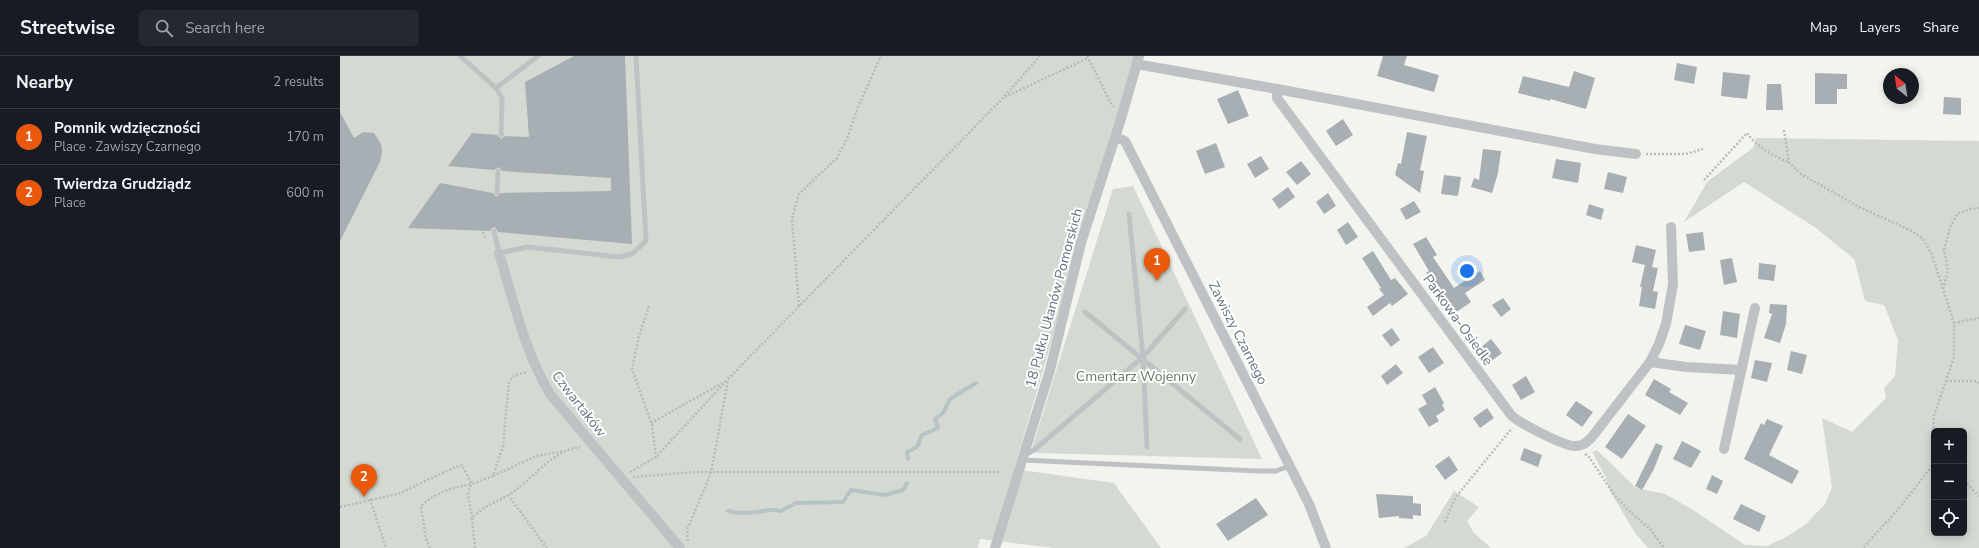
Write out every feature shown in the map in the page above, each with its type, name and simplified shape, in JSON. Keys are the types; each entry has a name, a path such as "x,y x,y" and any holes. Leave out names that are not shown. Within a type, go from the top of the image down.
{"street":[{"name":"18 Pułku Ułanów Pomorskich","path":"995,548 1050,370 1082,243 1116,137 1137,60"},
{"path":"1137,60 1277,89 1595,149 1636,154"},
{"name":"Parkowa-Osiedle","path":"1277,89 1277,98 1511,415 1517,421 1574,447"},
{"name":"Zawiszy Czarnego","path":"1116,137 1125,141 1309,504 1326,548"},
{"path":"1574,447 1586,443 1592,437 1650,362 1659,344 1671,304 1673,284 1671,227"},
{"name":"Czwartaków","path":"499,253 526,345 536,370 550,394 684,546"},
{"path":"1724,449 1755,308"},
{"path":"1650,362 1686,367 1741,370"}],"lane":[{"path":"460,56 496,88 502,98 501,135"},
{"path":"496,88 538,56"},
{"path":"494,231 499,253 528,247 619,257 632,254 646,241 636,56"},
{"path":"497,193 498,171"},
{"path":"1129,214 1143,357 1147,447"},
{"path":"1022,458 1034,450 1143,357 1185,309"},
{"path":"1085,312 1143,357 1240,439"},
{"path":"1022,458 1258,471 1276,471 1289,466"}],"path":[{"path":"800,307 792,219 794,209 799,194 837,158 848,136 858,107 881,56"},
{"path":"635,483 627,474 656,458 728,380 1002,98 1040,56"},
{"path":"1002,98 1087,57 1120,122"},
{"path":"1784,130 1789,162"},
{"path":"1704,180 1747,133 1753,142 1782,160 1789,162 1801,174 1859,207 1910,230 1923,239 1932,255 1954,323 1954,357 1934,416 1933,464"},
{"path":"1636,154 1686,154 1703,149"},
{"path":"1943,289 1948,270 1944,250 1950,227 1958,214 1971,209 1979,208"},
{"path":"484,232 488,245"},
{"path":"649,306 639,336 632,369 651,423 656,458"},
{"path":"1954,323 1979,318"},
{"path":"493,476 503,446 509,382 515,375 536,370"},
{"path":"651,423 728,380"},
{"path":"687,530 711,473 728,380"},
{"path":"1946,381 1977,381 1979,384"},
{"path":"1445,522 1455,498 1517,421"},
{"path":"1574,447 1589,457 1613,492 1627,509 1651,530 1664,548"},
{"path":"430,548 426,539 421,506 431,496 493,476 536,456 574,448"},
{"path":"472,518 481,509 508,495 564,451"},
{"path":"340,507 370,499 398,494 453,468 462,466 472,484"},
{"path":"1863,548 1900,507 1931,468"},
{"path":"630,477 695,472 1001,472"},
{"path":"472,484 468,494 475,548"},
{"path":"1967,484 1979,496"},
{"path":"508,495 547,548"},
{"path":"370,499 386,548"},
{"path":"682,537 684,546"}],"green space":[{"path":"340,56 1135,56 1014,469 1114,483 1161,548 1054,548 980,539 978,548 340,548"},
{"path":"1756,138 1979,141 1979,548 1648,548 1635,533 1610,491 1606,478 1592,452 1597,450 1636,488 1665,494 1693,510 1745,545 1767,546 1788,536 1806,524 1825,504 1832,488 1822,418 1852,432 1886,398 1884,388 1895,376 1898,340 1884,305 1865,301 1854,259 1816,228 1744,182 1684,222 1707,182 1754,147"},
{"name":"Cmentarz Wojenny","path":"1133,186 1262,459 1036,453 1032,448 1113,189"},
{"path":"1454,491 1479,507 1467,521 1474,533 1491,548 1404,548 1426,536"}],"building":[{"path":"574,56 625,56 632,244 498,232 495,227 490,231 408,228 440,183 493,193 496,197 501,193 611,191 611,178 502,171 499,167 494,170 448,166 472,133 497,135 501,139 505,136 529,137 525,82"},
{"path":"1383,56 1407,56 1404,65 1439,75 1434,92 1377,76"},
{"path":"1677,63 1697,67 1694,84 1674,80"},
{"path":"1574,71 1595,78 1586,109 1550,99 1550,101 1518,93 1523,76 1569,87"},
{"path":"1723,72 1750,75 1747,99 1721,96"},
{"path":"1815,73 1847,74 1847,89 1837,89 1837,104 1815,104"},
{"path":"1767,84 1781,84 1783,110 1766,110"},
{"path":"1238,90 1249,116 1228,124 1217,99"},
{"path":"1944,97 1961,98 1961,115 1943,114"},
{"path":"340,112 354,138 363,132 374,133 381,144 382,152 380,162 340,241"},
{"path":"1343,119 1353,135 1336,146 1326,131"},
{"path":"1407,132 1427,136 1420,170 1424,171 1420,193 1395,175 1398,163 1401,164"},
{"path":"1216,143 1225,167 1205,174 1196,151"},
{"path":"1483,149 1501,151 1498,173 1492,193 1471,187 1474,178 1479,180"},
{"path":"1261,156 1269,169 1255,178 1247,164"},
{"path":"1556,159 1581,163 1578,183 1552,178"},
{"path":"1301,161 1311,174 1297,185 1286,172"},
{"path":"1608,172 1627,177 1623,193 1604,189"},
{"path":"1444,175 1461,177 1458,196 1441,194"},
{"path":"1288,187 1295,197 1279,209 1272,199"},
{"path":"1328,193 1336,206 1324,214 1316,202"},
{"path":"1414,201 1421,212 1406,220 1400,209"},
{"path":"1589,204 1604,209 1601,220 1586,215"},
{"path":"1348,222 1358,237 1346,245 1337,230"},
{"path":"1703,232 1705,250 1689,252 1686,234"},
{"path":"1426,237 1437,255 1433,257 1454,288 1480,271 1485,280 1465,293 1471,302 1455,313 1437,284 1435,286 1426,273 1429,271 1413,244"},
{"path":"1636,245 1656,250 1652,267 1658,268 1653,291 1658,292 1655,309 1639,306 1642,287 1640,287 1645,265 1632,262"},
{"path":"1373,251 1391,280 1395,278 1408,294 1392,306 1390,303 1373,316 1367,307 1384,295 1379,289 1381,288 1362,258"},
{"path":"1732,258 1737,282 1724,285 1720,260"},
{"path":"1759,263 1776,265 1774,281 1758,279"},
{"path":"1503,298 1511,309 1501,317 1492,305"},
{"path":"1770,304 1787,305 1786,324 1780,343 1764,338 1772,314 1769,313"},
{"path":"1723,311 1740,314 1737,338 1720,335"},
{"path":"1685,325 1706,331 1700,350 1679,344"},
{"path":"1392,328 1400,340 1391,347 1382,335"},
{"path":"1491,339 1502,353 1490,362 1479,349"},
{"path":"1433,347 1444,363 1429,373 1418,357"},
{"path":"1791,351 1807,355 1802,374 1787,370"},
{"path":"1755,360 1772,363 1767,382 1751,378"},
{"path":"1396,364 1403,373 1387,385 1381,376"},
{"path":"1526,376 1535,392 1521,400 1512,385"},
{"path":"1654,379 1671,389 1669,392 1688,403 1680,415 1645,395"},
{"path":"1435,387 1444,403 1442,405 1445,410 1436,416 1439,421 1429,427 1418,409 1427,404 1422,395"},
{"path":"1576,401 1593,412 1582,427 1566,415"},
{"path":"1487,408 1494,418 1480,428 1473,418"},
{"path":"1628,414 1646,426 1622,459 1605,447"},
{"path":"1767,419 1783,426 1769,455 1799,471 1792,484 1744,459 1761,423 1764,425"},
{"path":"1682,441 1701,451 1691,468 1673,459"},
{"path":"1656,443 1663,446 1654,469 1642,490 1635,486"},
{"path":"1524,448 1542,455 1538,467 1520,460"},
{"path":"1449,456 1458,470 1445,480 1435,466"},
{"path":"1712,475 1723,481 1717,494 1706,489"},
{"path":"1376,494 1413,496 1413,503 1421,504 1421,516 1413,515 1413,519 1399,518 1399,516 1379,518"},
{"path":"1256,498 1268,515 1228,541 1216,524"},
{"path":"1741,504 1766,516 1759,532 1733,519"}],"waterway":[{"path":"908,459 907,452 917,447 922,435 938,428 935,419 943,413 950,399 976,383"},
{"path":"728,511 738,513 770,510 781,511 796,503 843,502 851,490 885,495 903,490 907,483"}],"place":[{"name":"Pomnik wdzięczności","path":"1157,281"},
{"name":"Twierdza Grudziądz","path":"364,497"}]}
